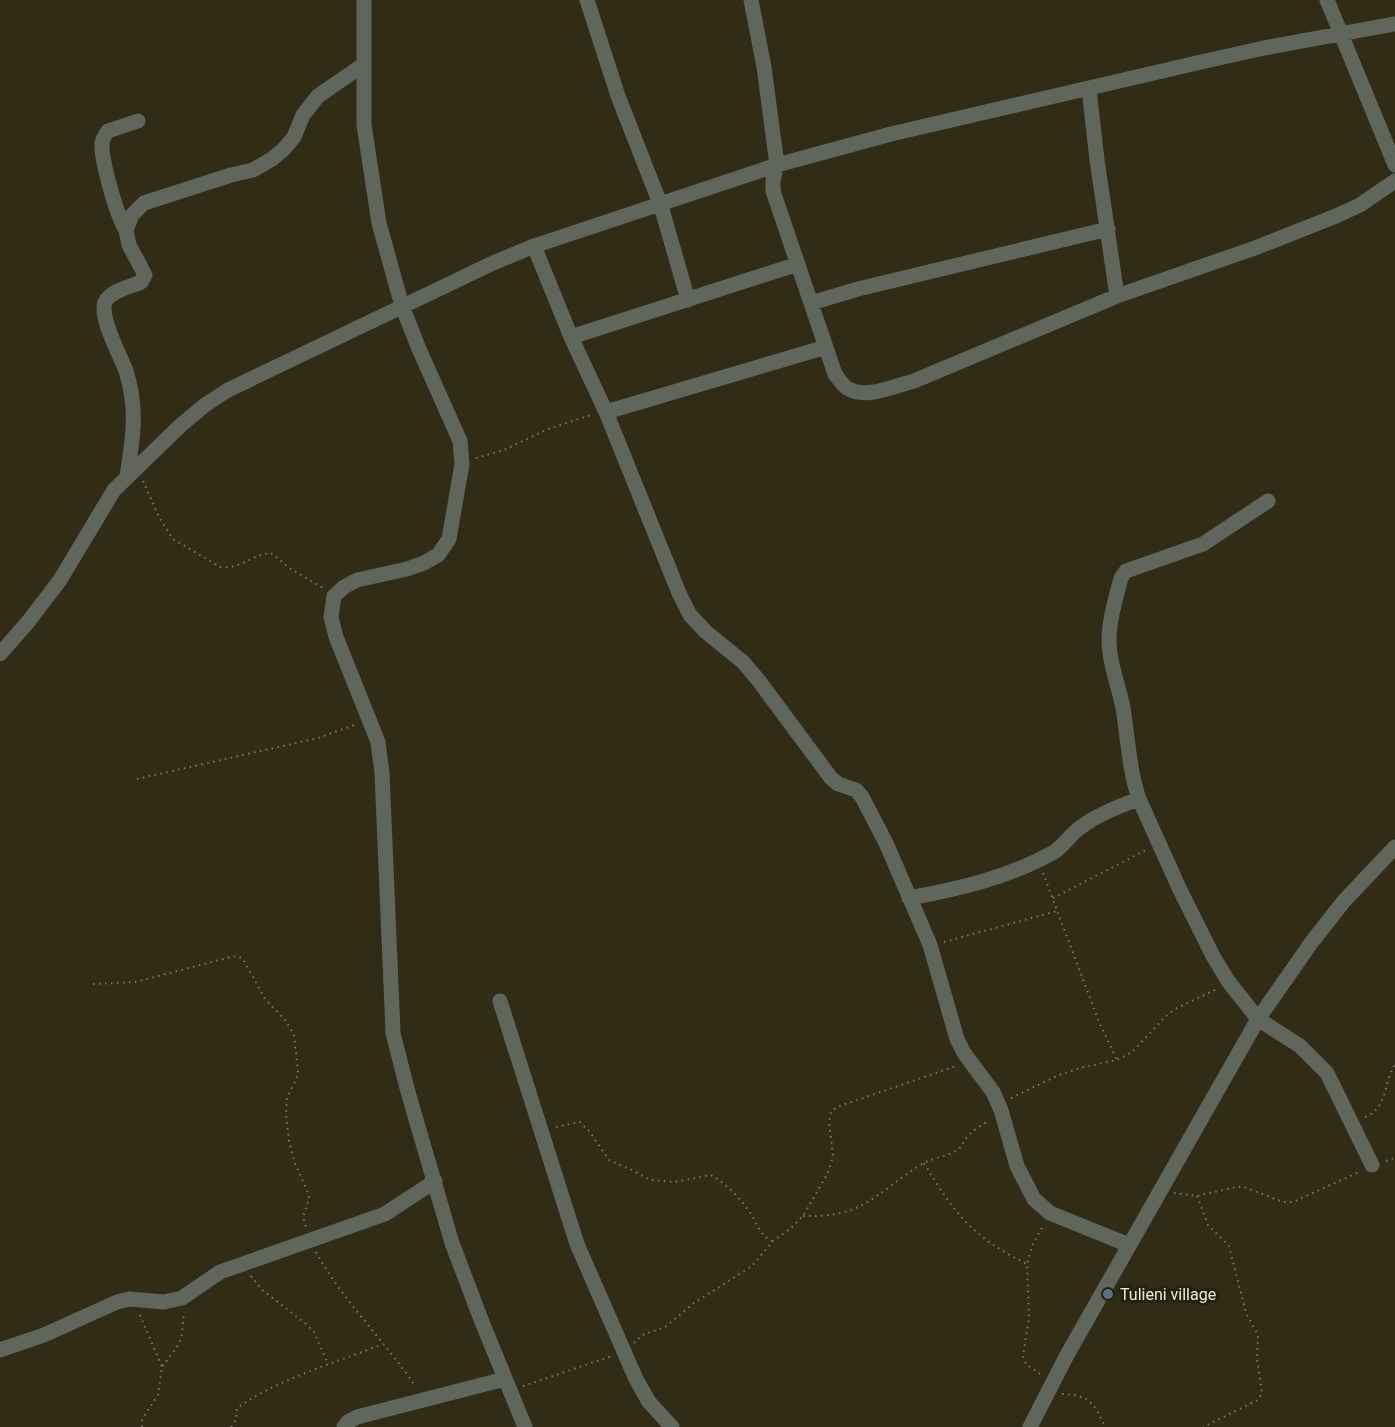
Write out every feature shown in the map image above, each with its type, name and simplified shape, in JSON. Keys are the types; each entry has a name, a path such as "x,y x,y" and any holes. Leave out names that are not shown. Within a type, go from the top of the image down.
{"street":[{"path":"364,0 364,125 379,223 402,306 460,441 462,464 449,539 438,555 424,563 357,580 344,587 334,596 331,617 336,636 378,742 382,773 393,1033 452,1244 525,1427"},
{"path":"587,0 618,96 661,206 688,300"},
{"path":"751,0 764,67 777,165 773,191 835,374 845,387 858,393 880,391 914,381 1117,296 1303,230 1360,205 1395,181"},
{"path":"1327,0 1395,165"},
{"path":"0,654 60,580 104,504 132,472 205,405 228,390 450,283 534,246 661,206 777,165 891,134 1254,50 1395,24"},
{"path":"126,230 132,215 144,203 253,170 272,159 294,137 303,116 318,96 363,65"},
{"path":"1089,89 1117,296"},
{"path":"132,472 135,429 133,396 126,371 105,320 104,311 105,302 110,296 141,282 144,275 129,245 126,230 118,215 102,144 108,131 138,121"},
{"path":"811,303 858,289 1108,229"},
{"path":"534,246 690,615 706,632 743,662 831,778 838,784 856,790 862,797 894,858 930,945 949,1018 957,1039 987,1081 999,1107 1010,1146 1034,1199 1050,1213 1129,1245"},
{"path":"572,337 798,264"},
{"path":"606,412 826,347"},
{"path":"1268,501 1203,543 1126,571 1121,578 1110,626 1109,642 1123,709 1132,778 1139,799 1180,890 1213,956 1228,981 1258,1019 1282,1033 1314,1059 1327,1073 1372,1165"},
{"path":"909,898 981,882 1039,860 1057,849 1088,822 1139,799"},
{"path":"1030,1427 1129,1245 1258,1019 1311,943 1344,901 1395,847"},
{"path":"500,1001 577,1244 624,1352 649,1402 672,1427"},
{"path":"0,1350 44,1335 117,1302 133,1300 164,1302 182,1298 220,1272 385,1214 435,1181"},
{"path":"344,1427 357,1417 424,1399 507,1385"}],"path":[{"path":"462,464 474,458 504,450 548,429 606,412"},
{"path":"132,472 167,533 181,544 220,567 227,568 265,553 272,553 291,569 334,596"},
{"path":"137,779 318,738 370,719"},
{"path":"1053,898 1160,843"},
{"path":"1039,860 1098,1022 1117,1060"},
{"path":"930,945 1057,911"},
{"path":"93,984 135,982 231,957 237,956 243,959 265,999 285,1020 294,1035 298,1072 287,1097 286,1113 294,1161 308,1193 309,1199 303,1217 311,1241 340,1292 396,1359 424,1399"},
{"path":"803,1216 844,1213 877,1197 924,1163 958,1150 969,1134 999,1107 1059,1075 1117,1060 1132,1052 1175,1009 1200,998 1228,981"},
{"path":"507,1385 541,1381 624,1352 642,1335 665,1327 694,1303 752,1266 773,1241 803,1216 828,1173 833,1156 829,1122 831,1112 837,1107 970,1060"},
{"path":"1352,1123 1377,1110 1383,1101 1395,1064"},
{"path":"542,1131 580,1122 590,1131 609,1160 650,1180 675,1182 711,1175 727,1187 746,1208 762,1235 773,1241"},
{"path":"1160,1191 1197,1196 1244,1187 1283,1202 1293,1202 1372,1165 1395,1158"},
{"path":"924,1163 954,1211 970,1227 1006,1254 1027,1264"},
{"path":"1197,1196 1208,1225 1223,1238 1232,1255 1246,1313 1258,1335 1257,1359 1262,1393 1261,1397 1253,1403 1203,1427"},
{"path":"1050,1213 1033,1244 1027,1264 1029,1317 1024,1361 1050,1387 1089,1400 1095,1405 1105,1427"},
{"path":"241,1264 262,1290 314,1332 328,1364"},
{"path":"142,1427 145,1414 158,1395 162,1367 179,1344 184,1310 182,1298"},
{"path":"133,1300 162,1367"},
{"path":"231,1427 236,1420 235,1410 274,1386 382,1344"}],"place":[{"name":"Tulieni village","path":"1108,1294"}]}
